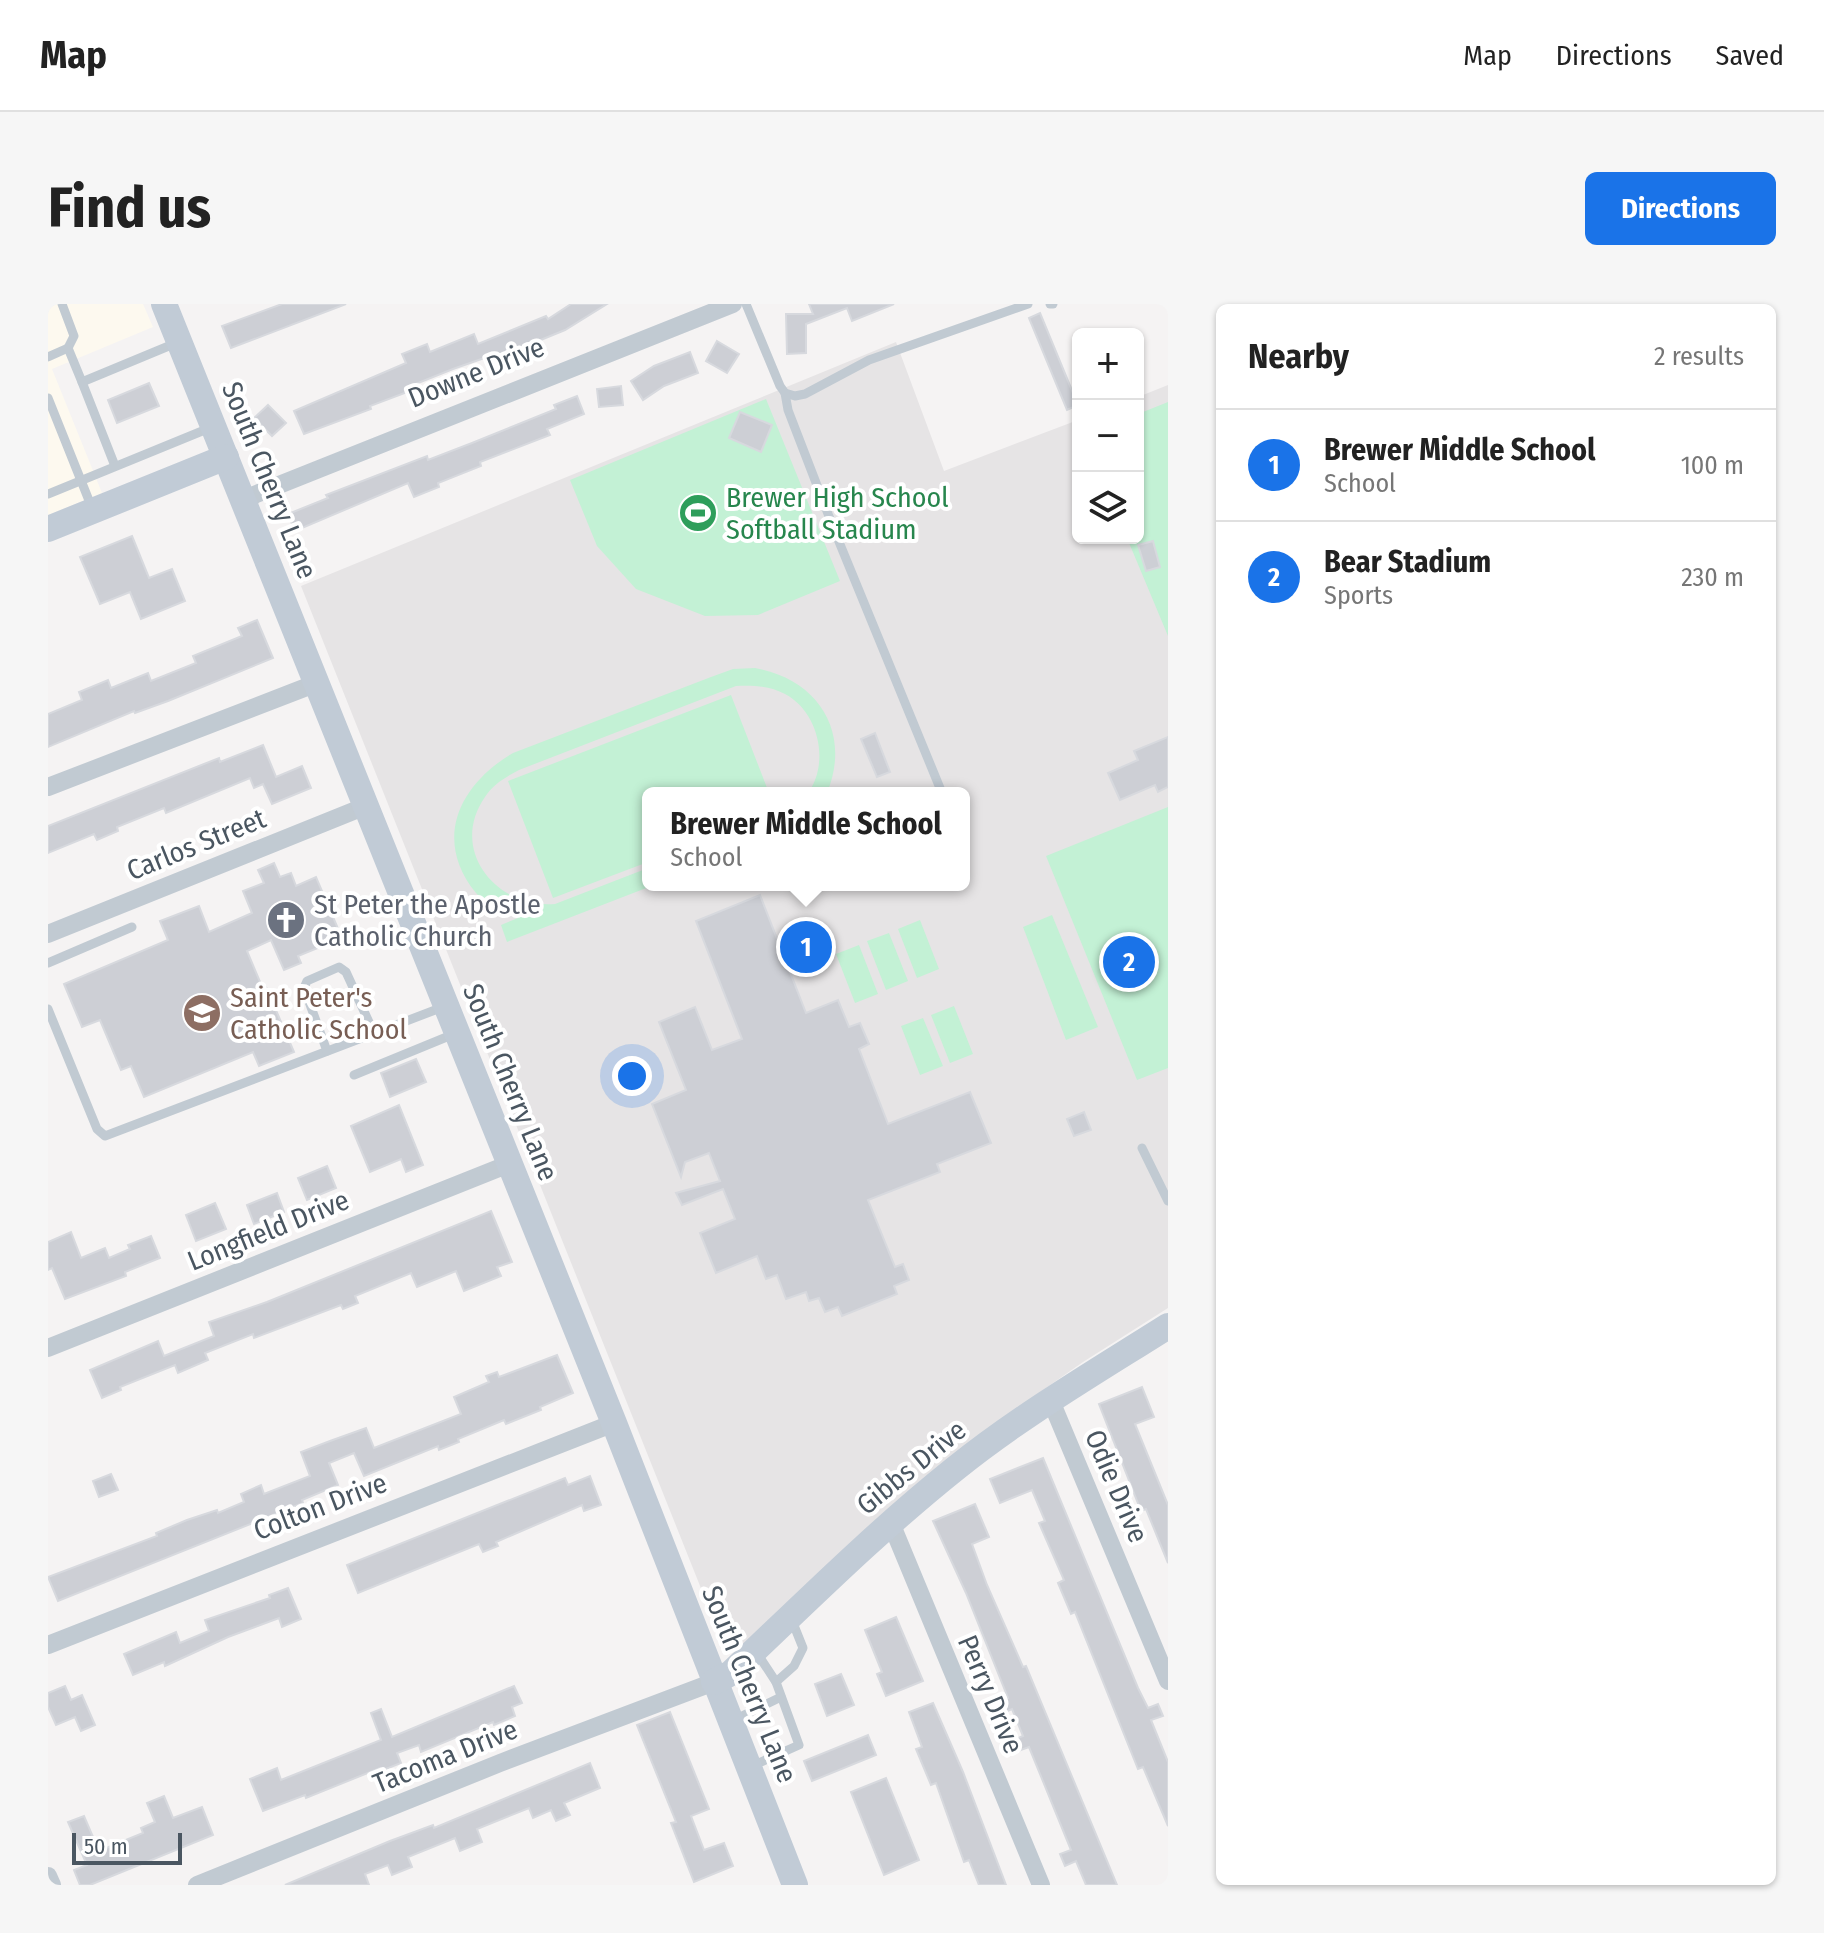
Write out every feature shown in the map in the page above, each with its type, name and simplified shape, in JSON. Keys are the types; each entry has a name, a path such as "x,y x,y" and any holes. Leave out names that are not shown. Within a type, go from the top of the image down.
{"street":[{"name":"Downe Drive","path":"245,504 254,495 733,304"},
{"name":"South Cherry Lane","path":"172,306 179,342 614,1423 795,1885"},
{"path":"48,529 226,457"},
{"path":"48,787 317,683"},
{"name":"Carlos Street","path":"48,934 366,806"},
{"name":"Longfield Drive","path":"48,1348 509,1164"},
{"name":"Gibbs Drive","path":"714,1682 731,1673 891,1523 957,1467 1051,1401 1168,1326"},
{"name":"Odie Drive","path":"1051,1401 1168,1681"},
{"name":"Colton Drive","path":"48,1645 614,1423"},
{"name":"Perry Drive","path":"891,1523 1041,1885"},
{"name":"Tacoma Drive","path":"197,1885 500,1763 714,1682"},
{"path":"48,1876 52,1885"}],"lane":[{"path":"48,357 68,348 74,336 62,304"},
{"path":"746,304 785,393 788,410 835,532 940,787"},
{"path":"785,393 795,396 805,394 869,360 1028,304"},
{"path":"82,382 179,342"},
{"path":"68,348 115,466"},
{"path":"48,398 93,511"},
{"path":"48,494 214,426"},
{"path":"48,963 132,927"},
{"path":"327,1051 304,988 307,981 339,967 346,972 374,1033"},
{"path":"49,1012 97,1129 105,1136 446,1006"},
{"path":"354,1075 457,1032"},
{"path":"1142,1148 1168,1201"},
{"path":"776,1682 794,1666 803,1648 791,1617"},
{"path":"748,1768 799,1745 776,1682 755,1650"},
{"path":"730,1722 781,1697"}],"shaded area":[{"path":"48,304 143,304 153,327 52,369 102,493 48,515"},
{"path":"896,342 944,471 1072,422 1072,544 1144,544 1144,395 1168,385 1168,1308 1083,1362 983,1432 742,1652 726,1651 301,586"}],"green space":[{"name":"Brewer High School Softball Stadium","path":"766,399 840,581 758,615 705,616 636,589 597,546 570,480"},
{"path":"1168,402 1168,636 1130,544 1144,544 1144,412"},
{"path":"755,668 777,674 812,696 832,730 834,771 829,787 812,787 818,767 818,739 806,713 785,694 755,686 736,686 519,770 492,788 475,817 472,837 476,855 484,872 498,886 514,897 534,903 555,904 642,870 642,890 507,942 501,925 518,918 480,898 463,873 456,853 454,833 458,814 479,780 513,753 733,669"},
{"path":"731,695 767,787 642,787 642,864 553,898 508,781"},
{"path":"1168,807 1168,1068 1137,1080 1046,856"},
{"path":"1052,915 1098,1027 1066,1040 1023,927"},
{"path":"920,920 939,969 917,978 898,929"},
{"path":"889,933 908,981 886,990 867,941"},
{"path":"859,945 878,994 855,1003 836,954"},
{"path":"954,1006 973,1054 950,1063 931,1015"},
{"path":"923,1018 943,1066 920,1075 901,1026"}],"building":[{"path":"282,304 346,304 231,348 222,326"},
{"path":"571,304 607,304 565,330 492,360 490,356 453,369 408,387 410,391 370,406 371,409 304,434 294,411 406,363 402,354 427,344 430,352 474,334 478,344 546,316 548,319"},
{"path":"809,304 894,304 852,321 847,308 806,324 806,353 787,354 786,314 813,314"},
{"path":"1040,313 1072,390 1072,408 1067,410 1029,318"},
{"path":"717,341 739,354 727,373 706,361"},
{"path":"690,352 698,373 664,386 643,400 631,381 654,366"},
{"path":"149,383 159,406 117,423 108,400"},
{"path":"621,386 623,405 599,407 597,389"},
{"path":"577,396 584,414 547,429 550,435 480,462 481,466 438,483 439,487 414,497 408,483 295,531 288,514 328,498 326,495 427,456 428,460 472,443 556,409 554,405"},
{"path":"268,405 286,423 272,436 254,418"},
{"path":"740,412 772,425 761,452 729,438"},
{"path":"132,536 149,578 172,569 185,601 141,619 130,592 100,604 80,557"},
{"path":"1153,541 1160,567 1146,571 1138,545"},
{"path":"257,620 273,658 48,747 48,714 82,700 79,692 108,680 111,688 148,673 151,681 196,663 193,656 242,636 238,628"},
{"path":"875,733 890,772 877,777 861,739"},
{"path":"1168,737 1168,787 1158,792 1155,785 1120,800 1108,773 1138,760 1134,751"},
{"path":"263,745 276,777 302,766 311,788 272,804 263,784 254,788 250,778 166,813 164,808 117,827 118,831 97,840 94,834 48,853 48,826 219,758 220,762"},
{"path":"274,863 280,877 291,873 296,886 316,877 342,938 298,956 301,963 284,970 271,940 247,951 294,1052 259,1066 253,1052 144,1097 131,1066 121,1070 100,1020 82,1027 64,984 168,940 160,921 199,906 209,932 252,913 243,891 264,883 258,870"},
{"path":"760,895 806,1013 838,1000 849,1027 860,1023 869,1044 859,1049 888,1124 970,1092 991,1143 937,1164 940,1172 868,1200 895,1267 903,1264 909,1280 894,1286 897,1294 842,1316 838,1307 825,1312 819,1298 809,1301 806,1292 786,1299 777,1275 766,1279 757,1256 716,1273 700,1233 735,1219 723,1189 682,1205 676,1193 720,1181 709,1153 685,1162 681,1177 652,1104 686,1090 659,1022 695,1007 712,1050 742,1039 696,921"},
{"path":"416,1059 426,1082 390,1097 381,1073"},
{"path":"399,1105 423,1165 406,1172 401,1159 370,1172 351,1126"},
{"path":"1084,1112 1091,1130 1074,1136 1067,1119"},
{"path":"327,1166 336,1188 307,1200 298,1178"},
{"path":"277,1193 284,1212 254,1224 247,1205"},
{"path":"215,1203 226,1229 196,1241 186,1215"},
{"path":"491,1211 512,1262 497,1267 501,1276 464,1291 456,1271 417,1287 411,1273 355,1296 358,1303 343,1309 341,1305 254,1338 253,1334 205,1353 208,1360 178,1373 175,1365 120,1387 121,1390 102,1398 90,1370 158,1341 164,1356 214,1336 209,1322 267,1302"},
{"path":"71,1232 81,1258 105,1248 109,1258 130,1249 128,1245 151,1236 160,1258 125,1272 126,1276 65,1299 52,1268 48,1270 48,1242"},
{"path":"557,1355 573,1393 540,1407 541,1410 506,1424 504,1420 439,1450 438,1446 364,1476 354,1453 329,1463 338,1485 302,1500 303,1503 58,1601 48,1577 157,1536 156,1533 187,1520 217,1510 218,1513 244,1502 241,1494 261,1485 264,1494 310,1476 301,1452 366,1428 374,1448 461,1414 454,1397 489,1382 486,1376 497,1372 499,1377"},
{"path":"1142,1387 1154,1417 1135,1424 1168,1505 1168,1563 1146,1509 1141,1511 1099,1404"},
{"path":"1043,1458 1138,1688 1148,1708 1158,1704 1163,1716 1151,1720 1168,1762 1168,1826 1143,1767 1138,1769 1075,1612 1071,1614 1058,1583 1064,1580 1039,1523 1045,1521 1032,1490 1000,1503 990,1479"},
{"path":"111,1474 118,1490 99,1497 93,1481"},
{"path":"590,1476 601,1505 584,1511 582,1505 496,1542 498,1546 483,1552 479,1544 358,1593 347,1565 565,1478 568,1485"},
{"path":"975,1504 989,1537 972,1544 987,1585 1023,1667 1026,1666 1117,1885 1086,1885 1076,1861 1065,1866 1060,1854 1071,1850 1029,1747 1018,1751 1013,1740 1023,1736 1012,1709 1001,1714 997,1703 1008,1698 933,1521"},
{"path":"288,1588 301,1619 282,1627 279,1618 165,1666 164,1662 133,1675 124,1654 176,1632 180,1643 209,1631 205,1620 270,1598 269,1595"},
{"path":"896,1617 923,1681 886,1696 877,1674 882,1672 865,1630"},
{"path":"841,1674 854,1705 827,1716 815,1684"},
{"path":"65,1686 71,1700 82,1695 95,1725 81,1731 75,1717 56,1725 48,1707 48,1693"},
{"path":"514,1686 522,1703 512,1707 515,1716 421,1752 419,1745 397,1753 401,1763 263,1811 250,1779 277,1768 281,1780 381,1740 371,1713 381,1709 392,1737"},
{"path":"933,1703 1006,1885 979,1885 969,1860 964,1862 936,1783 931,1785 916,1749 922,1747 909,1712"},
{"path":"670,1712 709,1809 691,1816 704,1850 724,1843 733,1866 694,1882 671,1823 676,1822 637,1725"},
{"path":"868,1735 876,1755 812,1781 804,1761"},
{"path":"590,1763 600,1788 564,1803 570,1815 556,1821 551,1810 533,1818 529,1808 477,1829 482,1842 460,1851 455,1838 408,1857 412,1867 392,1875 388,1865 365,1874 369,1885 285,1885 390,1841 433,1825 434,1828"},
{"path":"886,1778 919,1860 884,1875 851,1792"},
{"path":"164,1796 173,1818 202,1807 213,1835 90,1885 80,1885 74,1870 87,1865 68,1822 84,1816 99,1851 143,1833 141,1828 155,1822 147,1803"}],"place":[{"name":"Brewer High School Softball Stadium","path":"698,513"},
{"name":"St Peter the Apostle Catholic Church","path":"286,920"},
{"name":"Brewer Middle School","path":"806,947"},
{"name":"Bear Stadium","path":"1129,962"},
{"name":"Saint Peter's Catholic School","path":"202,1013"}]}
